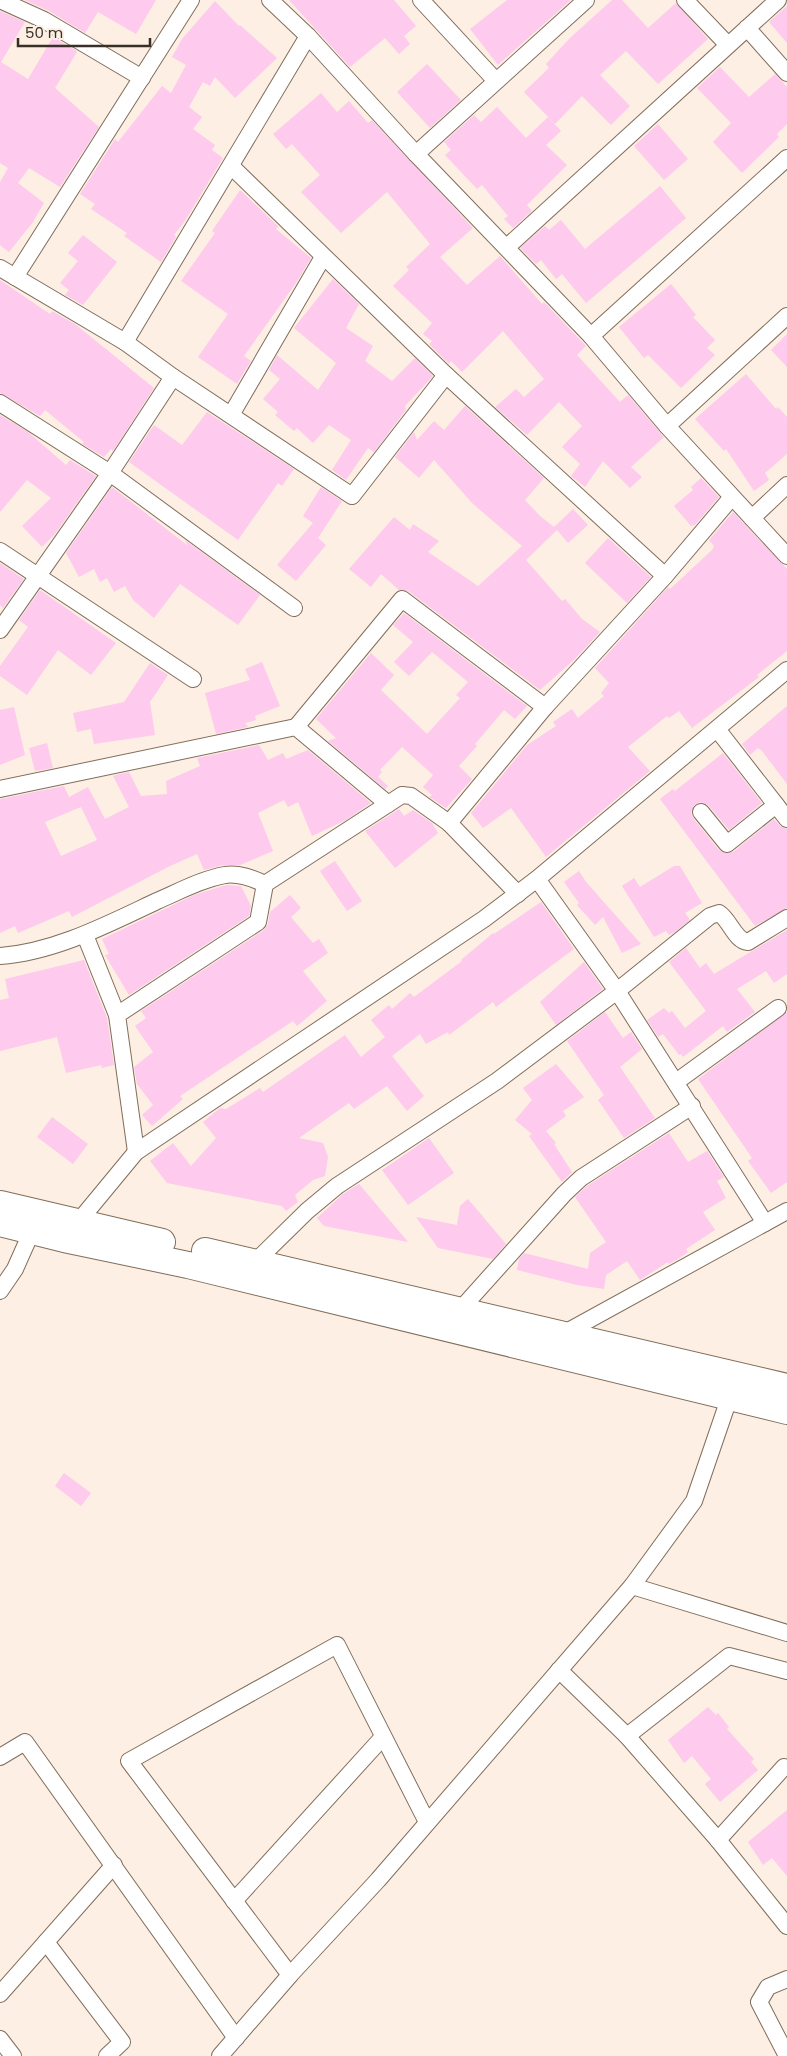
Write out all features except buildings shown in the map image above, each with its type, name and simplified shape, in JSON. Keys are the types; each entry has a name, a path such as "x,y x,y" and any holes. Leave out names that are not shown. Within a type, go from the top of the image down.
{"main road":[{"path":"0,1204 36,1222 198,1268 733,1386 787,1387"},
{"path":"0,1223 36,1222"},
{"path":"71,1231 254,1263 563,1334 733,1386 787,1411"}],"street":[{"path":"0,0 44,20 142,78"},
{"path":"15,277 191,0"},
{"path":"270,0 308,36 416,154 591,336 667,426 787,556"},
{"path":"421,0 496,81"},
{"path":"416,154 586,0"},
{"path":"685,0 728,45"},
{"path":"507,247 778,0"},
{"path":"747,28 787,73"},
{"path":"125,342 308,36"},
{"path":"591,336 787,158"},
{"path":"231,166 446,375 665,576"},
{"path":"231,415 323,257"},
{"path":"0,268 125,342 173,377 352,496 446,375"},
{"path":"667,426 787,316"},
{"path":"0,630 110,473 173,377"},
{"path":"0,403 110,473 294,608"},
{"path":"752,518 787,485"},
{"path":"449,823 546,707 665,576 732,497"},
{"path":"0,551 193,679"},
{"path":"0,789 296,727 402,599 546,707"},
{"path":"71,1231 136,1152 484,919 518,894 787,670"},
{"path":"296,727 388,804"},
{"path":"717,729 787,819"},
{"path":"117,1015 258,922 265,884 402,795 411,796 449,823 518,894"},
{"path":"701,812 727,844 776,805"},
{"path":"0,956 14,955 85,935 188,887 225,875 244,875 265,884"},
{"path":"537,879 617,991 765,1223"},
{"path":"254,1263 306,1211 337,1186 497,1081 617,991 710,916 718,914 725,917 740,940 748,942 787,918"},
{"path":"85,935 117,1015 136,1152"},
{"path":"676,1082 778,1008"},
{"path":"460,1310 564,1194 581,1178 692,1106"},
{"path":"563,1334 787,1210"},
{"path":"0,1290 15,1269 36,1222"},
{"path":"220,2056 290,1975 378,1880 632,1586 694,1501 733,1386"},
{"path":"632,1586 787,1633"},
{"path":"290,1975 129,1762 337,1645 382,1737 427,1822"},
{"path":"627,1736 729,1656 787,1672"},
{"path":"559,1670 627,1736 718,1840 787,1926"},
{"path":"234,1901 382,1737"},
{"path":"0,1757 25,1742 236,2038"},
{"path":"718,1840 784,1767"},
{"path":"0,1994 114,1865"},
{"path":"46,1942 122,2042 107,2056"},
{"path":"787,1979 768,1987 758,2002 787,2056"},
{"path":"0,2039 13,2056"}]}
